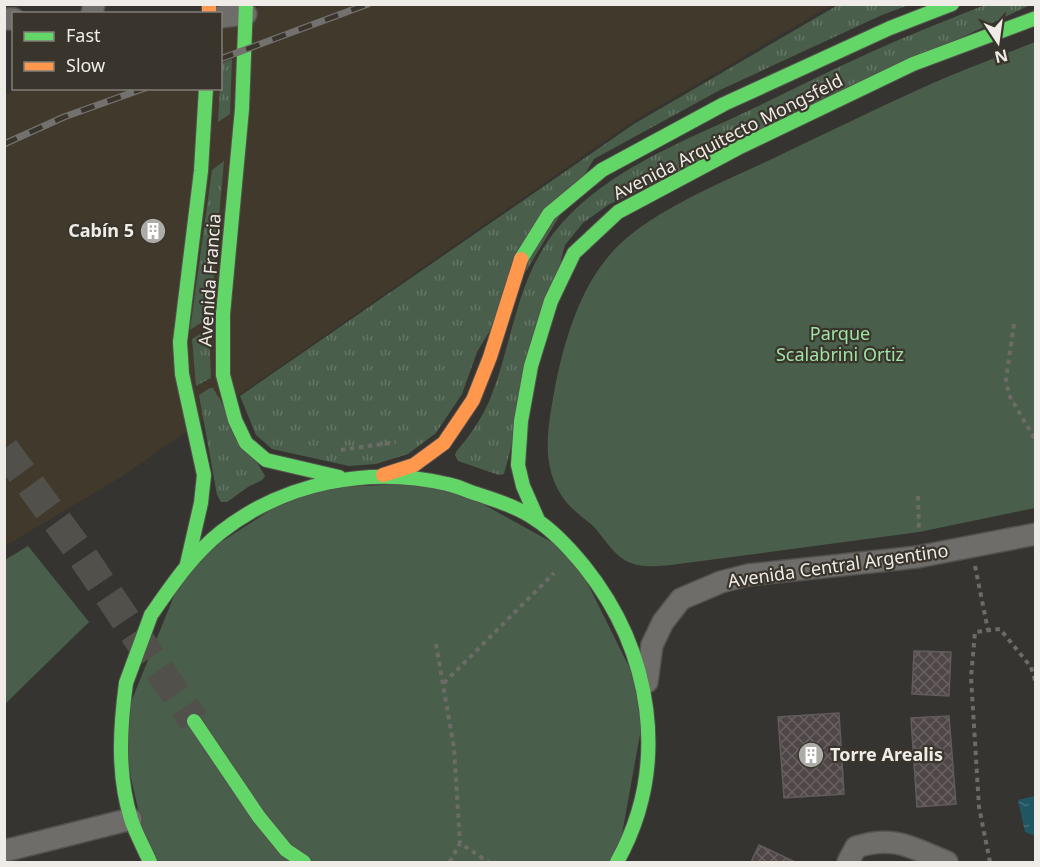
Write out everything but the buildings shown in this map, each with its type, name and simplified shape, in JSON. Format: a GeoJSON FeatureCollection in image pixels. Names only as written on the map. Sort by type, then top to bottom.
{"type":"FeatureCollection","features":[{"type":"Feature","properties":{"kind":"main road","name":"Avenida Arquitecto Mongsfeld"},"geometry":{"type":"LineString","coordinates":[[380,476],[414,465],[444,443],[473,400],[490,357],[518,264],[549,214],[602,170],[724,104],[890,28],[952,4]]}},
{"type":"Feature","properties":{"kind":"main road","name":"Avenida Francia"},"geometry":{"type":"LineString","coordinates":[[246,9],[241,129],[223,314],[223,375],[235,420],[246,444],[266,460],[348,478]]}},
{"type":"Feature","properties":{"kind":"main road","name":"Avenida Arquitecto Mongsfeld"},"geometry":{"type":"LineString","coordinates":[[538,520],[523,486],[519,465],[520,421],[531,366],[550,301],[574,253],[618,212],[738,148],[913,64],[1035,18]]}},
{"type":"Feature","properties":{"kind":"main road","name":"Avenida Francia"},"geometry":{"type":"LineString","coordinates":[[187,564],[201,503],[204,475],[182,374],[180,342],[201,171],[206,90]]}},
{"type":"Feature","properties":{"kind":"main road"},"geometry":{"type":"LineString","coordinates":[[150,862],[131,819],[121,774],[120,729],[126,683],[151,615],[187,564],[221,532],[260,507],[303,489],[348,478],[380,476],[443,482],[503,504],[538,520],[573,554],[611,602],[635,653],[646,701],[648,768],[635,827],[617,862]]}},
{"type":"Feature","properties":{"kind":"main road"},"geometry":{"type":"LineString","coordinates":[[194,721],[259,817],[286,850],[304,862]]}},
{"type":"Feature","properties":{"kind":"street"},"geometry":{"type":"LineString","coordinates":[[222,16],[246,9]]}},
{"type":"Feature","properties":{"kind":"street","name":"Avenida Central Argentino"},"geometry":{"type":"LineString","coordinates":[[646,701],[648,664],[652,645],[663,622],[681,599],[734,578],[916,557],[1035,534]]}},
{"type":"Feature","properties":{"kind":"street"},"geometry":{"type":"LineString","coordinates":[[4,851],[131,819]]}},
{"type":"Feature","properties":{"kind":"street"},"geometry":{"type":"LineString","coordinates":[[848,862],[856,847],[874,841],[897,841],[948,862]]}},
{"type":"Feature","properties":{"kind":"path"},"geometry":{"type":"LineString","coordinates":[[1014,324],[1006,379],[1007,388],[1035,441]]}},
{"type":"Feature","properties":{"kind":"path"},"geometry":{"type":"LineString","coordinates":[[340,451],[406,439]]}},
{"type":"Feature","properties":{"kind":"path"},"geometry":{"type":"LineString","coordinates":[[918,496],[919,532]]}},
{"type":"Feature","properties":{"kind":"path"},"geometry":{"type":"LineString","coordinates":[[971,547],[988,630]]}},
{"type":"Feature","properties":{"kind":"path"},"geometry":{"type":"LineString","coordinates":[[444,683],[554,573]]}},
{"type":"Feature","properties":{"kind":"path"},"geometry":{"type":"LineString","coordinates":[[990,862],[979,807],[971,677],[975,632],[1000,629],[1031,667],[1035,684]]}},
{"type":"Feature","properties":{"kind":"path"},"geometry":{"type":"LineString","coordinates":[[436,644],[454,748],[460,843],[450,862]]}},
{"type":"Feature","properties":{"kind":"path"},"geometry":{"type":"LineString","coordinates":[[460,843],[488,862]]}},
{"type":"Feature","properties":{"kind":"shaded area"},"geometry":{"type":"Polygon","coordinates":[[[266,5],[831,5],[632,122],[121,477],[5,546],[4,95],[18,90],[222,90],[222,22],[266,5]]]}},
{"type":"Feature","properties":{"kind":"green space"},"geometry":{"type":"Polygon","coordinates":[[[838,5],[909,5],[882,15],[720,90],[594,159],[477,352],[462,394],[436,433],[408,454],[376,464],[349,466],[272,449],[256,435],[240,396],[634,124],[838,5]]]}},
{"type":"Feature","properties":{"kind":"green space"},"geometry":{"type":"Polygon","coordinates":[[[985,5],[1030,5],[608,205],[583,223],[565,245],[504,474],[499,475],[458,461],[456,452],[477,424],[492,394],[521,298],[536,261],[565,220],[588,198],[639,163],[667,149],[871,52],[985,5]]]}},
{"type":"Feature","properties":{"kind":"green space","name":"Parque Scalabrini Ortiz"},"geometry":{"type":"Polygon","coordinates":[[[1035,42],[1035,508],[919,532],[671,565],[640,566],[619,556],[592,525],[563,498],[554,480],[548,454],[550,414],[570,329],[585,292],[607,258],[635,231],[691,197],[922,88],[1035,42]]]}},
{"type":"Feature","properties":{"kind":"green space"},"geometry":{"type":"Polygon","coordinates":[[[232,59],[230,114],[218,122],[220,90],[222,90],[222,63],[232,59]]]}},
{"type":"Feature","properties":{"kind":"green space"},"geometry":{"type":"Polygon","coordinates":[[[224,161],[210,317],[190,330],[212,170],[224,161]]]}},
{"type":"Feature","properties":{"kind":"green space"},"geometry":{"type":"Polygon","coordinates":[[[209,329],[211,378],[196,386],[192,339],[209,329]]]}},
{"type":"Feature","properties":{"kind":"green space"},"geometry":{"type":"Polygon","coordinates":[[[213,388],[265,476],[227,502],[221,502],[217,495],[199,395],[213,388]]]}},
{"type":"Feature","properties":{"kind":"green space"},"geometry":{"type":"Polygon","coordinates":[[[443,482],[573,554],[646,701],[617,862],[150,862],[120,729],[187,564],[303,489],[443,482]]]}},
{"type":"Feature","properties":{"kind":"green space"},"geometry":{"type":"Polygon","coordinates":[[[28,546],[89,622],[5,704],[5,560],[28,546]]]}},
{"type":"Feature","properties":{"kind":"water"},"geometry":{"type":"Polygon","coordinates":[[[1036,796],[1035,836],[1025,832],[1018,800],[1036,796]]]}},
{"type":"Feature","properties":{"kind":"tunnel"},"geometry":{"type":"LineString","coordinates":[[4,449],[77,548],[194,721]]}},
{"type":"Feature","properties":{"kind":"railway"},"geometry":{"type":"LineString","coordinates":[[222,58],[368,4]]}},
{"type":"Feature","properties":{"kind":"railway"},"geometry":{"type":"LineString","coordinates":[[4,144],[64,117],[139,90]]}},
{"type":"Feature","properties":{"kind":"traffic: fast"},"geometry":{"type":"LineString","coordinates":[[246,4],[242,109],[223,314],[223,375],[235,420],[246,443],[266,460],[339,477]]}},
{"type":"Feature","properties":{"kind":"traffic: fast"},"geometry":{"type":"LineString","coordinates":[[521,259],[549,214],[602,170],[724,104],[890,28],[952,4]]}},
{"type":"Feature","properties":{"kind":"traffic: fast"},"geometry":{"type":"LineString","coordinates":[[538,520],[523,486],[518,465],[521,421],[531,366],[551,301],[574,253],[618,212],[738,148],[913,64],[1036,18]]}},
{"type":"Feature","properties":{"kind":"traffic: fast"},"geometry":{"type":"LineString","coordinates":[[187,564],[201,503],[204,475],[182,374],[180,342],[201,171],[206,90]]}},
{"type":"Feature","properties":{"kind":"traffic: fast"},"geometry":{"type":"LineString","coordinates":[[151,615],[192,560],[221,532],[272,501],[300,490],[329,482],[358,478],[418,479],[455,486],[522,511],[555,535],[584,566],[607,599],[625,634],[639,671],[646,709],[648,748],[644,787],[634,825],[617,862]]}},
{"type":"Feature","properties":{"kind":"traffic: fast"},"geometry":{"type":"LineString","coordinates":[[126,683],[151,615]]}},
{"type":"Feature","properties":{"kind":"traffic: fast"},"geometry":{"type":"LineString","coordinates":[[126,683],[121,734],[123,785],[131,819],[150,862]]}},
{"type":"Feature","properties":{"kind":"traffic: fast"},"geometry":{"type":"LineString","coordinates":[[194,721],[259,817],[286,850],[304,862]]}},
{"type":"Feature","properties":{"kind":"traffic: slow"},"geometry":{"type":"LineString","coordinates":[[209,4],[209,12]]}},
{"type":"Feature","properties":{"kind":"traffic: slow"},"geometry":{"type":"LineString","coordinates":[[383,475],[414,465],[444,443],[473,400],[490,357],[521,259]]}},
{"type":"Feature","properties":{"kind":"place","name":"Cabín 5"},"geometry":{"type":"Point","coordinates":[153,231]}},
{"type":"Feature","properties":{"kind":"place","name":"Torre Arealis"},"geometry":{"type":"Point","coordinates":[811,755]}}]}
